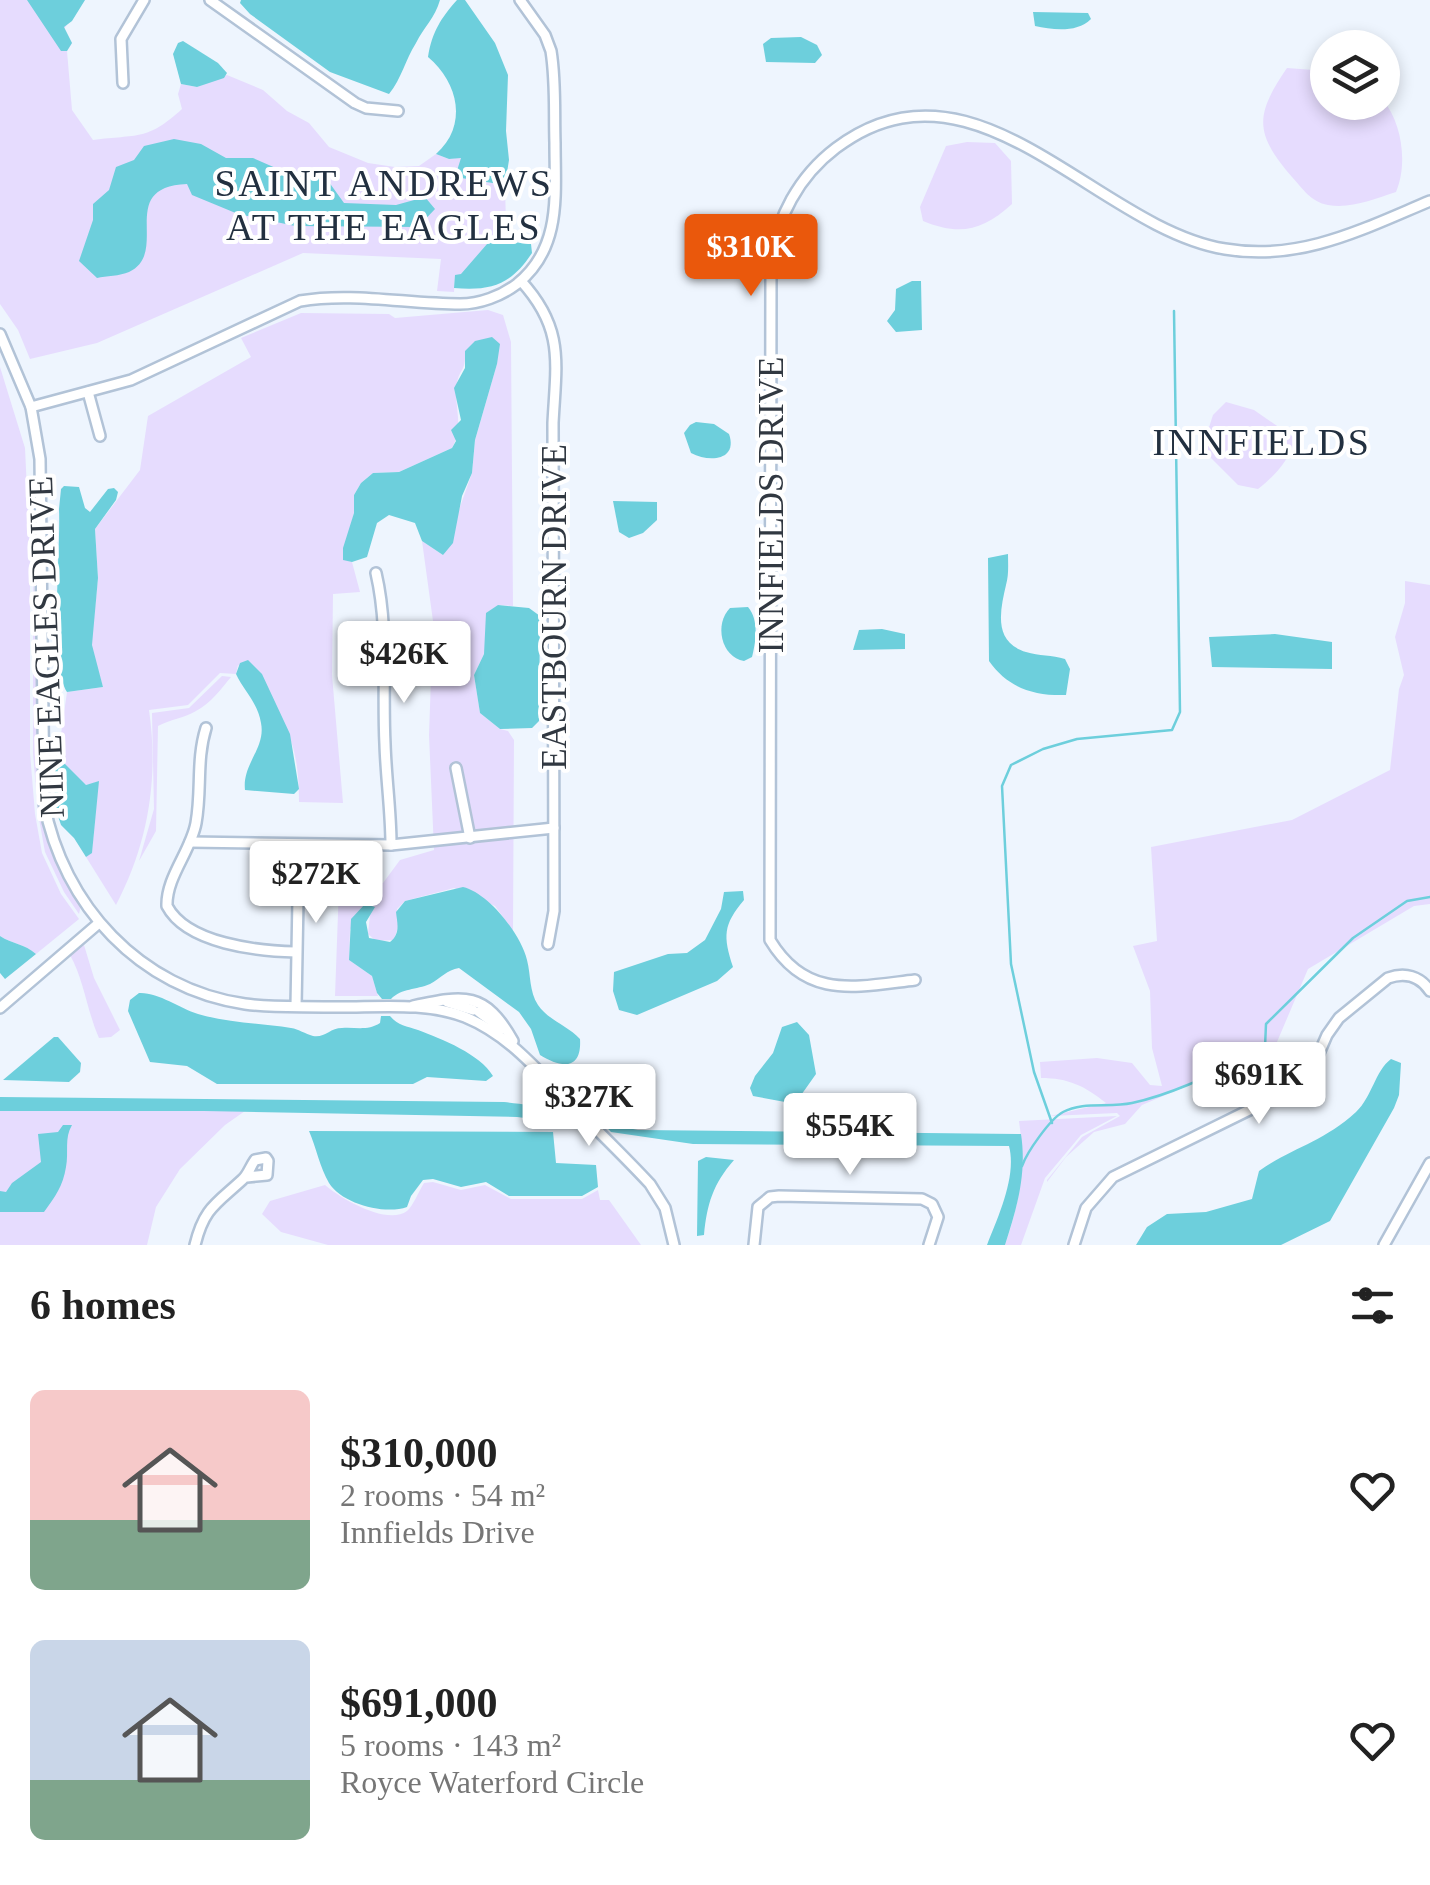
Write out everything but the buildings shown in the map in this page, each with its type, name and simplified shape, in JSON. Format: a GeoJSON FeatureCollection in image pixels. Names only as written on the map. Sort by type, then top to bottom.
{"type":"FeatureCollection","features":[{"type":"Feature","properties":{"kind":"street"},"geometry":{"type":"LineString","coordinates":[[123,84],[121,39],[144,0]]}},
{"type":"Feature","properties":{"kind":"street"},"geometry":{"type":"LineString","coordinates":[[210,0],[354,103],[398,111]]}},
{"type":"Feature","properties":{"kind":"street"},"geometry":{"type":"LineString","coordinates":[[31,407],[130,380],[300,300],[463,304],[494,297],[521,281],[534,268],[550,238],[556,202],[552,51],[520,0]]}},
{"type":"Feature","properties":{"kind":"street","name":"INNFIELDS DRIVE"},"geometry":{"type":"LineString","coordinates":[[915,980],[842,987],[815,983],[794,970],[770,940],[771,264],[779,226],[801,183],[836,148],[865,130],[929,116],[970,122],[1006,135],[1153,222],[1220,249],[1265,253],[1310,248],[1430,202]]}},
{"type":"Feature","properties":{"kind":"street","name":"EASTBOURN DRIVE"},"geometry":{"type":"LineString","coordinates":[[521,281],[550,322],[556,368],[554,910],[548,944]]}},
{"type":"Feature","properties":{"kind":"street","name":"NINE EAGLES DRIVE"},"geometry":{"type":"LineString","coordinates":[[0,334],[31,407],[41,483],[44,803],[64,867],[99,923],[142,963],[190,989],[243,1004],[406,1007],[460,1015],[497,1031],[650,1184],[666,1208],[674,1245]]}},
{"type":"Feature","properties":{"kind":"street"},"geometry":{"type":"LineString","coordinates":[[88,392],[100,436]]}},
{"type":"Feature","properties":{"kind":"street"},"geometry":{"type":"LineString","coordinates":[[376,572],[384,604],[385,744],[391,792],[391,845]]}},
{"type":"Feature","properties":{"kind":"street"},"geometry":{"type":"LineString","coordinates":[[206,728],[199,751],[196,824],[169,888],[167,906],[172,915],[220,941],[296,952]]}},
{"type":"Feature","properties":{"kind":"street"},"geometry":{"type":"LineString","coordinates":[[456,768],[470,838]]}},
{"type":"Feature","properties":{"kind":"street"},"geometry":{"type":"LineString","coordinates":[[190,842],[391,845],[554,828]]}},
{"type":"Feature","properties":{"kind":"street"},"geometry":{"type":"LineString","coordinates":[[296,1006],[299,844]]}},
{"type":"Feature","properties":{"kind":"street"},"geometry":{"type":"LineString","coordinates":[[0,1008],[99,923]]}},
{"type":"Feature","properties":{"kind":"street"},"geometry":{"type":"LineString","coordinates":[[1074,1245],[1086,1208],[1114,1177],[1292,1090],[1310,1074],[1327,1034],[1340,1018],[1388,978],[1414,977],[1430,991]]}},
{"type":"Feature","properties":{"kind":"street","name":"NINE EAGLES DRIVE"},"geometry":{"type":"LineString","coordinates":[[406,1007],[460,998],[491,1009],[519,1050]]}},
{"type":"Feature","properties":{"kind":"street","name":"NINE EAGLES DRIVE"},"geometry":{"type":"LineString","coordinates":[[440,1001],[476,1011],[501,1028],[519,1050]]}},
{"type":"Feature","properties":{"kind":"street"},"geometry":{"type":"LineString","coordinates":[[1384,1245],[1430,1162]]}},
{"type":"Feature","properties":{"kind":"street"},"geometry":{"type":"LineString","coordinates":[[194,1245],[202,1217],[226,1191],[247,1177]]}},
{"type":"Feature","properties":{"kind":"street"},"geometry":{"type":"LineString","coordinates":[[754,1245],[756,1212],[762,1202],[797,1196],[922,1198],[932,1204],[938,1217],[930,1245]]}},
{"type":"Feature","properties":{"kind":"shaded area"},"geometry":{"type":"Polygon","coordinates":[[[0,0],[85,0],[64,29],[72,43],[67,51],[72,110],[93,140],[150,131],[182,109],[178,94],[181,84],[197,87],[227,75],[263,90],[287,111],[309,123],[329,147],[368,163],[419,166],[436,154],[449,159],[462,157],[456,177],[505,185],[506,225],[502,240],[487,244],[461,275],[455,276],[454,292],[437,291],[441,259],[303,253],[97,343],[30,359],[18,330],[0,304],[0,0]]]}},
{"type":"Feature","properties":{"kind":"shaded area"},"geometry":{"type":"Polygon","coordinates":[[[1287,68],[1310,70],[1310,120],[1395,120],[1402,157],[1396,192],[1345,206],[1328,205],[1308,194],[1280,162],[1265,136],[1264,112],[1287,68]]]}},
{"type":"Feature","properties":{"kind":"shaded area"},"geometry":{"type":"Polygon","coordinates":[[[995,143],[1011,161],[1012,204],[991,220],[970,228],[948,228],[923,221],[920,207],[946,146],[995,143]]]}},
{"type":"Feature","properties":{"kind":"shaded area"},"geometry":{"type":"Polygon","coordinates":[[[488,310],[503,315],[511,342],[513,606],[498,605],[474,675],[480,713],[508,731],[514,740],[513,931],[495,906],[454,888],[405,901],[397,909],[399,924],[394,940],[376,941],[368,934],[368,903],[350,930],[349,960],[372,976],[378,996],[335,996],[339,886],[383,883],[400,860],[434,850],[429,735],[433,621],[422,541],[443,555],[472,473],[475,440],[497,364],[465,351],[456,392],[458,431],[452,448],[399,472],[373,473],[354,495],[354,513],[343,559],[352,562],[360,592],[333,594],[332,675],[343,803],[299,802],[296,759],[277,712],[238,665],[236,674],[220,673],[188,705],[149,710],[153,761],[148,811],[136,858],[116,905],[86,857],[92,852],[98,782],[86,785],[69,772],[58,755],[67,692],[103,687],[91,646],[98,578],[95,529],[140,470],[148,416],[251,357],[241,338],[301,313],[389,314],[395,318],[488,310]]]}},
{"type":"Feature","properties":{"kind":"shaded area"},"geometry":{"type":"Polygon","coordinates":[[[0,367],[25,448],[30,554],[30,753],[35,814],[42,853],[61,894],[79,919],[36,954],[0,936],[0,367]]]}},
{"type":"Feature","properties":{"kind":"shaded area"},"geometry":{"type":"Polygon","coordinates":[[[1226,402],[1254,410],[1296,439],[1281,467],[1258,489],[1238,485],[1202,449],[1213,415],[1226,402]]]}},
{"type":"Feature","properties":{"kind":"shaded area"},"geometry":{"type":"Polygon","coordinates":[[[33,565],[41,804],[54,854],[81,905],[79,914],[45,852],[38,813],[33,753],[33,565]]]}},
{"type":"Feature","properties":{"kind":"shaded area"},"geometry":{"type":"Polygon","coordinates":[[[1405,581],[1430,585],[1430,904],[1414,906],[1308,969],[1274,1049],[1142,1105],[1125,1124],[1094,1132],[1066,1157],[1047,1182],[1047,1180],[1082,1137],[1120,1116],[1050,1116],[1106,1103],[1076,1084],[1041,1078],[1040,1062],[1097,1058],[1132,1063],[1150,1085],[1162,1086],[1152,1048],[1150,991],[1133,946],[1157,941],[1151,847],[1292,820],[1390,770],[1404,675],[1395,637],[1405,603],[1405,581]]]}},
{"type":"Feature","properties":{"kind":"shaded area"},"geometry":{"type":"Polygon","coordinates":[[[222,676],[231,677],[206,704],[158,726],[156,831],[139,861],[154,809],[152,713],[189,708],[222,676]]]}},
{"type":"Feature","properties":{"kind":"shaded area"},"geometry":{"type":"Polygon","coordinates":[[[84,945],[94,978],[120,1030],[111,1037],[99,1038],[70,955],[84,945]]]}},
{"type":"Feature","properties":{"kind":"shaded area"},"geometry":{"type":"Polygon","coordinates":[[[0,1111],[245,1111],[180,1169],[156,1207],[147,1245],[0,1245],[0,1111]]]}},
{"type":"Feature","properties":{"kind":"shaded area"},"geometry":{"type":"Polygon","coordinates":[[[1117,1116],[1081,1135],[1045,1178],[1021,1245],[1005,1245],[1020,1184],[1019,1121],[1117,1116]]]}},
{"type":"Feature","properties":{"kind":"shaded area"},"geometry":{"type":"Polygon","coordinates":[[[424,1183],[461,1190],[485,1185],[511,1199],[582,1199],[598,1190],[600,1200],[609,1200],[641,1245],[328,1245],[281,1232],[262,1214],[270,1201],[325,1185],[376,1213],[398,1215],[409,1209],[424,1183]]]}},
{"type":"Feature","properties":{"kind":"water"},"geometry":{"type":"Polygon","coordinates":[[[27,0],[85,0],[64,27],[72,43],[67,51],[61,51],[27,0]]]}},
{"type":"Feature","properties":{"kind":"water"},"geometry":{"type":"Polygon","coordinates":[[[241,0],[440,0],[389,94],[330,72],[250,14],[241,0]]]}},
{"type":"Feature","properties":{"kind":"water"},"geometry":{"type":"Polygon","coordinates":[[[457,0],[465,0],[495,43],[508,75],[509,160],[505,185],[455,177],[461,158],[436,154],[453,131],[456,105],[447,79],[428,57],[438,26],[457,0]]]}},
{"type":"Feature","properties":{"kind":"water"},"geometry":{"type":"Polygon","coordinates":[[[1033,12],[1088,13],[1091,19],[1072,28],[1049,29],[1035,26],[1033,12]]]}},
{"type":"Feature","properties":{"kind":"water"},"geometry":{"type":"Polygon","coordinates":[[[801,37],[817,45],[822,55],[815,63],[766,62],[763,44],[771,38],[801,37]]]}},
{"type":"Feature","properties":{"kind":"water"},"geometry":{"type":"Polygon","coordinates":[[[183,41],[218,63],[227,73],[224,78],[197,87],[181,84],[173,54],[183,41]]]}},
{"type":"Feature","properties":{"kind":"water"},"geometry":{"type":"Polygon","coordinates":[[[174,139],[201,144],[226,158],[253,158],[278,169],[316,174],[326,178],[344,203],[396,205],[425,197],[435,209],[418,227],[295,226],[238,214],[192,195],[187,184],[166,188],[153,196],[148,208],[146,250],[141,263],[129,272],[97,278],[79,261],[93,220],[93,204],[109,190],[116,167],[134,160],[144,146],[174,139]]]}},
{"type":"Feature","properties":{"kind":"water"},"geometry":{"type":"Polygon","coordinates":[[[495,240],[531,244],[532,253],[499,284],[454,288],[455,275],[461,274],[495,240]]]}},
{"type":"Feature","properties":{"kind":"water"},"geometry":{"type":"Polygon","coordinates":[[[921,281],[922,330],[896,332],[887,321],[895,310],[896,289],[921,281]]]}},
{"type":"Feature","properties":{"kind":"water"},"geometry":{"type":"Polygon","coordinates":[[[492,337],[500,344],[497,364],[475,440],[472,473],[462,496],[453,543],[443,555],[422,541],[415,523],[389,515],[377,523],[367,557],[352,562],[343,560],[354,513],[354,495],[361,483],[373,473],[399,472],[452,448],[456,441],[451,430],[461,420],[454,388],[465,368],[465,351],[475,341],[492,337]]]}},
{"type":"Feature","properties":{"kind":"water"},"geometry":{"type":"Polygon","coordinates":[[[696,422],[714,424],[729,434],[731,443],[726,454],[714,458],[691,453],[684,433],[696,422]]]}},
{"type":"Feature","properties":{"kind":"water"},"geometry":{"type":"Polygon","coordinates":[[[64,486],[79,487],[90,512],[108,489],[118,492],[95,529],[98,578],[92,645],[103,687],[67,692],[58,657],[57,632],[59,509],[64,486]]]}},
{"type":"Feature","properties":{"kind":"water"},"geometry":{"type":"Polygon","coordinates":[[[613,501],[657,502],[657,520],[643,533],[629,538],[619,532],[613,501]]]}},
{"type":"Feature","properties":{"kind":"water"},"geometry":{"type":"Polygon","coordinates":[[[1008,554],[1001,615],[1004,633],[1008,641],[1026,652],[1065,659],[1070,669],[1066,695],[1043,694],[1013,684],[989,661],[988,558],[1008,554]]]}},
{"type":"Feature","properties":{"kind":"water"},"geometry":{"type":"Polygon","coordinates":[[[498,605],[529,608],[540,616],[539,721],[532,728],[500,729],[480,713],[474,675],[484,654],[486,613],[498,605]]]}},
{"type":"Feature","properties":{"kind":"water"},"geometry":{"type":"Polygon","coordinates":[[[748,607],[754,618],[755,638],[752,657],[744,661],[725,647],[721,631],[730,608],[748,607]]]}},
{"type":"Feature","properties":{"kind":"water"},"geometry":{"type":"Polygon","coordinates":[[[859,630],[905,634],[905,649],[853,650],[859,630]]]}},
{"type":"Feature","properties":{"kind":"water"},"geometry":{"type":"Polygon","coordinates":[[[1275,634],[1332,642],[1332,669],[1212,667],[1209,637],[1275,634]]]}},
{"type":"Feature","properties":{"kind":"water"},"geometry":{"type":"Polygon","coordinates":[[[248,660],[262,674],[290,734],[299,789],[294,794],[245,790],[247,772],[262,732],[257,709],[236,674],[240,663],[248,660]]]}},
{"type":"Feature","properties":{"kind":"water"},"geometry":{"type":"Polygon","coordinates":[[[56,755],[86,785],[99,781],[92,853],[86,857],[61,825],[56,810],[56,755]]]}},
{"type":"Feature","properties":{"kind":"water"},"geometry":{"type":"Polygon","coordinates":[[[463,887],[483,897],[511,927],[524,950],[538,1005],[580,1039],[574,1062],[562,1064],[540,1055],[531,1029],[519,1012],[459,968],[430,984],[382,999],[372,976],[349,960],[351,919],[365,904],[375,907],[366,922],[369,938],[390,942],[397,932],[396,912],[405,901],[463,887]]]}},
{"type":"Feature","properties":{"kind":"water"},"geometry":{"type":"Polygon","coordinates":[[[743,891],[744,900],[727,931],[733,967],[717,981],[637,1015],[619,1010],[613,991],[614,972],[668,954],[687,953],[705,940],[721,909],[724,892],[743,891]]]}},
{"type":"Feature","properties":{"kind":"water"},"geometry":{"type":"Polygon","coordinates":[[[0,936],[36,954],[5,979],[0,973],[0,936]]]}},
{"type":"Feature","properties":{"kind":"water"},"geometry":{"type":"Polygon","coordinates":[[[139,993],[210,1017],[291,1028],[313,1036],[338,1028],[371,1027],[380,1023],[381,1016],[390,1016],[399,1024],[460,1048],[493,1076],[486,1081],[427,1077],[413,1084],[217,1084],[187,1066],[150,1062],[128,1011],[130,1000],[139,993]]]}},
{"type":"Feature","properties":{"kind":"water"},"geometry":{"type":"Polygon","coordinates":[[[797,1022],[809,1035],[816,1074],[799,1098],[785,1102],[753,1096],[750,1088],[755,1076],[773,1053],[782,1027],[797,1022]]]}},
{"type":"Feature","properties":{"kind":"water"},"geometry":{"type":"Polygon","coordinates":[[[54,1037],[81,1063],[80,1072],[69,1082],[3,1080],[54,1037]]]}},
{"type":"Feature","properties":{"kind":"water"},"geometry":{"type":"Polygon","coordinates":[[[1391,1059],[1401,1063],[1399,1095],[1330,1221],[1281,1245],[1136,1245],[1147,1227],[1167,1214],[1206,1212],[1252,1199],[1259,1171],[1331,1131],[1356,1112],[1391,1059]]]}},
{"type":"Feature","properties":{"kind":"water"},"geometry":{"type":"Polygon","coordinates":[[[0,1097],[504,1102],[558,1113],[585,1132],[558,1122],[517,1117],[0,1111],[0,1097]]]}},
{"type":"Feature","properties":{"kind":"water"},"geometry":{"type":"Polygon","coordinates":[[[603,1123],[638,1130],[1021,1134],[1022,1177],[1005,1245],[987,1245],[1008,1183],[1009,1146],[693,1144],[611,1132],[603,1123]]]}},
{"type":"Feature","properties":{"kind":"water"},"geometry":{"type":"Polygon","coordinates":[[[63,1125],[72,1125],[66,1167],[61,1186],[48,1207],[44,1212],[0,1212],[0,1191],[6,1192],[41,1162],[38,1134],[58,1132],[63,1125]]]}},
{"type":"Feature","properties":{"kind":"water"},"geometry":{"type":"Polygon","coordinates":[[[309,1131],[553,1132],[556,1163],[596,1165],[598,1187],[582,1196],[509,1196],[486,1182],[461,1187],[433,1179],[423,1180],[407,1207],[376,1208],[354,1202],[335,1190],[309,1131]]]}},
{"type":"Feature","properties":{"kind":"water"},"geometry":{"type":"Polygon","coordinates":[[[706,1157],[734,1160],[712,1195],[704,1235],[697,1236],[698,1161],[706,1157]]]}},
{"type":"Feature","properties":{"kind":"waterway"},"geometry":{"type":"LineString","coordinates":[[1052,1123],[1034,1072],[1011,964],[1002,786],[1011,765],[1043,749],[1077,739],[1172,730],[1180,712],[1174,311]]}},
{"type":"Feature","properties":{"kind":"waterway"},"geometry":{"type":"LineString","coordinates":[[1022,1166],[1040,1136],[1063,1112],[1165,1094],[1261,1051],[1265,1047],[1266,1024],[1353,938],[1407,901],[1430,897]]}},
{"type":"Feature","properties":{"kind":"district","name":"SAINT ANDREWS AT THE EAGLES"},"geometry":{"type":"Point","coordinates":[384,205]}},
{"type":"Feature","properties":{"kind":"district","name":"INNFIELDS"},"geometry":{"type":"Point","coordinates":[1262,442]}}]}
